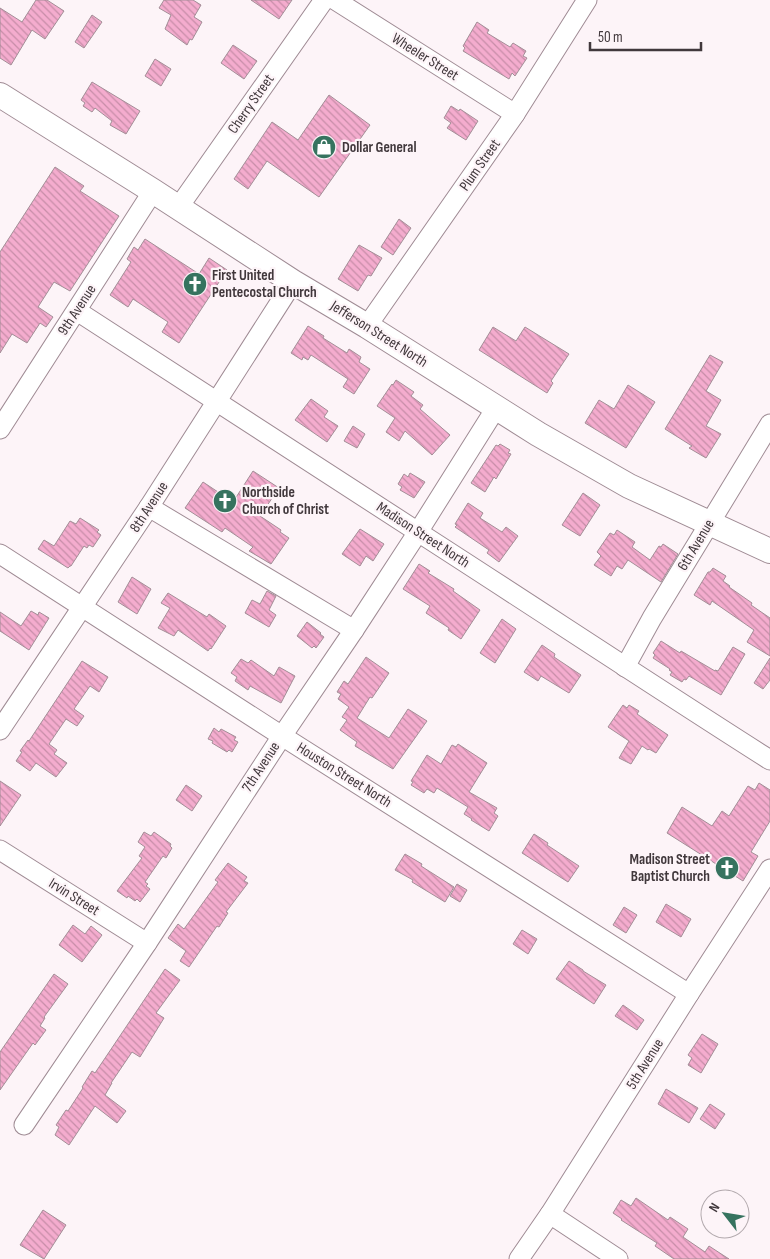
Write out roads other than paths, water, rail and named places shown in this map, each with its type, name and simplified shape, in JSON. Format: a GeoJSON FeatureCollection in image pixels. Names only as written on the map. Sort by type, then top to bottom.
{"type":"FeatureCollection","features":[{"type":"Feature","properties":{"kind":"main road","name":"Jefferson Street North"},"geometry":{"type":"LineString","coordinates":[[0,95],[293,282],[367,326],[496,408],[628,486],[770,551]]}},
{"type":"Feature","properties":{"kind":"street","name":"Cherry Street"},"geometry":{"type":"LineString","coordinates":[[178,208],[324,0]]}},
{"type":"Feature","properties":{"kind":"street","name":"Wheeler Street"},"geometry":{"type":"LineString","coordinates":[[335,0],[515,114]]}},
{"type":"Feature","properties":{"kind":"street","name":"Plum Street"},"geometry":{"type":"LineString","coordinates":[[367,326],[515,114],[588,0]]}},
{"type":"Feature","properties":{"kind":"street","name":"9th Avenue"},"geometry":{"type":"LineString","coordinates":[[3,417],[77,311],[152,191]]}},
{"type":"Feature","properties":{"kind":"street","name":"8th Avenue"},"geometry":{"type":"LineString","coordinates":[[0,730],[150,507],[293,282]]}},
{"type":"Feature","properties":{"kind":"street","name":"Madison Street North"},"geometry":{"type":"LineString","coordinates":[[77,311],[216,403],[770,760]]}},
{"type":"Feature","properties":{"kind":"street","name":"7th Avenue"},"geometry":{"type":"LineString","coordinates":[[24,1125],[147,944],[282,736],[354,630],[496,408]]}},
{"type":"Feature","properties":{"kind":"street","name":"6th Avenue"},"geometry":{"type":"LineString","coordinates":[[625,667],[652,618],[770,424]]}},
{"type":"Feature","properties":{"kind":"street"},"geometry":{"type":"LineString","coordinates":[[150,507],[354,630]]}},
{"type":"Feature","properties":{"kind":"street","name":"Houston Street North"},"geometry":{"type":"LineString","coordinates":[[0,554],[282,736],[689,994]]}},
{"type":"Feature","properties":{"kind":"street","name":"Irvin Street"},"geometry":{"type":"LineString","coordinates":[[0,850],[147,944]]}},
{"type":"Feature","properties":{"kind":"street","name":"5th Avenue"},"geometry":{"type":"LineString","coordinates":[[519,1259],[550,1214],[770,869]]}},
{"type":"Feature","properties":{"kind":"street"},"geometry":{"type":"LineString","coordinates":[[550,1214],[618,1259]]}},
{"type":"Feature","properties":{"kind":"place","name":"Dollar General"},"geometry":{"type":"Point","coordinates":[324,147]}},
{"type":"Feature","properties":{"kind":"place","name":"First United Pentecostal Church"},"geometry":{"type":"Point","coordinates":[195,284]}},
{"type":"Feature","properties":{"kind":"place","name":"Northside Church of Christ"},"geometry":{"type":"Point","coordinates":[225,501]}},
{"type":"Feature","properties":{"kind":"place","name":"Madison Street Baptist Church"},"geometry":{"type":"Point","coordinates":[727,868]}}]}
